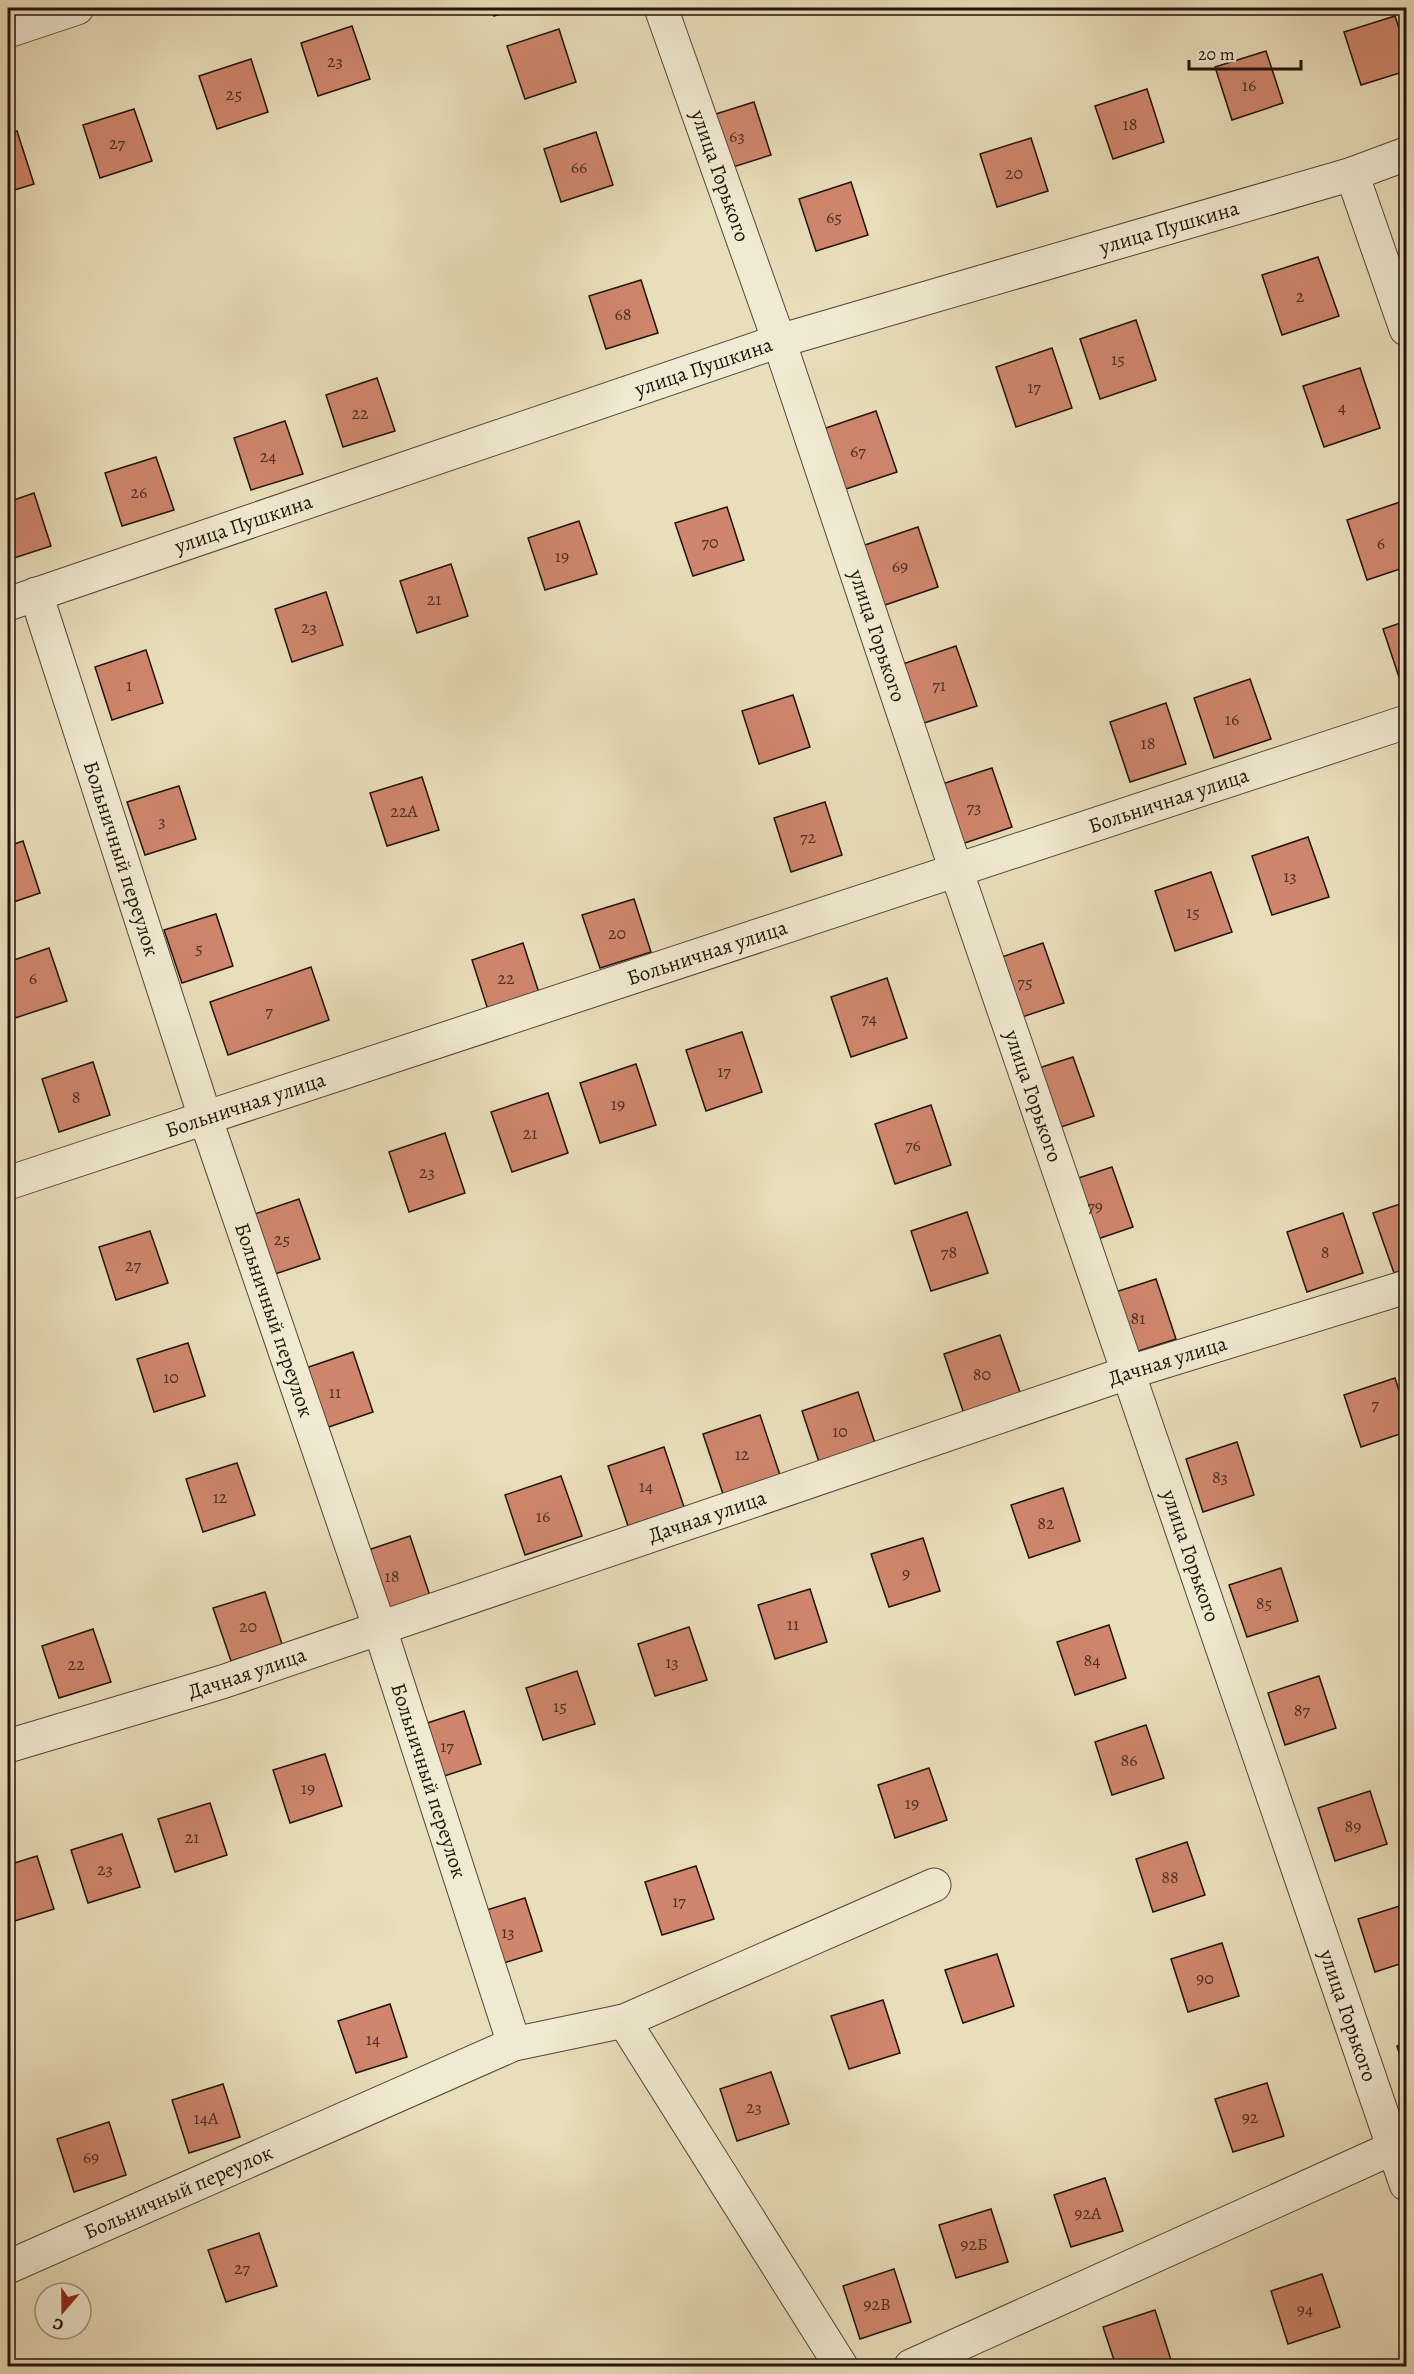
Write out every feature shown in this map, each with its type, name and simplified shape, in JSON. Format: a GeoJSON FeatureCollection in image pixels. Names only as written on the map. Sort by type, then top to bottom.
{"type":"FeatureCollection","features":[{"type":"Feature","properties":{"kind":"street"},"geometry":{"type":"LineString","coordinates":[[8,31],[77,8]]}},
{"type":"Feature","properties":{"kind":"street","name":"улица Горького"},"geometry":{"type":"LineString","coordinates":[[661,8],[779,340],[956,870],[1400,2144],[1407,2184]]}},
{"type":"Feature","properties":{"kind":"street","name":"улица Пушкина"},"geometry":{"type":"LineString","coordinates":[[22,599],[779,340],[1352,174],[1407,154]]}},
{"type":"Feature","properties":{"kind":"street"},"geometry":{"type":"LineString","coordinates":[[1352,174],[1407,329]]}},
{"type":"Feature","properties":{"kind":"street","name":"Больничный переулок"},"geometry":{"type":"LineString","coordinates":[[22,599],[205,1117],[379,1626],[514,2044]]}},
{"type":"Feature","properties":{"kind":"street","name":"Больничная улица"},"geometry":{"type":"LineString","coordinates":[[8,1183],[1407,722]]}},
{"type":"Feature","properties":{"kind":"street","name":"Дачная улица"},"geometry":{"type":"LineString","coordinates":[[8,1746],[222,1682],[379,1626],[1130,1372],[1407,1287]]}},
{"type":"Feature","properties":{"kind":"street","name":"Больничный переулок"},"geometry":{"type":"LineString","coordinates":[[8,2267],[514,2044],[624,2021],[934,1886]]}},
{"type":"Feature","properties":{"kind":"street"},"geometry":{"type":"LineString","coordinates":[[624,2021],[841,2367]]}},
{"type":"Feature","properties":{"kind":"street"},"geometry":{"type":"LineString","coordinates":[[911,2367],[1400,2144]]}},
{"type":"Feature","properties":{"kind":"building"},"geometry":{"type":"Polygon","coordinates":[[[491,8],[519,8],[494,16],[491,8]]]}},
{"type":"Feature","properties":{"kind":"building"},"geometry":{"type":"Polygon","coordinates":[[[1395,16],[1406,50],[1406,71],[1361,85],[1344,32],[1395,16]]]}},
{"type":"Feature","properties":{"kind":"building"},"geometry":{"type":"Polygon","coordinates":[[[352,26],[370,79],[318,96],[301,43],[352,26]]]}},
{"type":"Feature","properties":{"kind":"building"},"geometry":{"type":"Polygon","coordinates":[[[559,29],[576,82],[525,99],[507,46],[559,29]]]}},
{"type":"Feature","properties":{"kind":"building"},"geometry":{"type":"Polygon","coordinates":[[[1266,51],[1283,103],[1232,120],[1215,67],[1266,51]]]}},
{"type":"Feature","properties":{"kind":"building"},"geometry":{"type":"Polygon","coordinates":[[[251,59],[268,112],[217,129],[199,76],[251,59]]]}},
{"type":"Feature","properties":{"kind":"building"},"geometry":{"type":"Polygon","coordinates":[[[1147,89],[1164,142],[1113,159],[1095,106],[1147,89]]]}},
{"type":"Feature","properties":{"kind":"building"},"geometry":{"type":"Polygon","coordinates":[[[754,102],[771,155],[720,171],[703,118],[754,102]]]}},
{"type":"Feature","properties":{"kind":"building"},"geometry":{"type":"Polygon","coordinates":[[[134,109],[152,161],[100,178],[83,125],[134,109]]]}},
{"type":"Feature","properties":{"kind":"building"},"geometry":{"type":"Polygon","coordinates":[[[17,131],[34,184],[8,192],[8,134],[17,131]]]}},
{"type":"Feature","properties":{"kind":"building"},"geometry":{"type":"Polygon","coordinates":[[[596,132],[613,185],[561,202],[544,149],[596,132]]]}},
{"type":"Feature","properties":{"kind":"building"},"geometry":{"type":"Polygon","coordinates":[[[1031,138],[1048,191],[997,207],[980,154],[1031,138]]]}},
{"type":"Feature","properties":{"kind":"building"},"geometry":{"type":"Polygon","coordinates":[[[851,182],[868,235],[816,251],[799,199],[851,182]]]}},
{"type":"Feature","properties":{"kind":"building"},"geometry":{"type":"Polygon","coordinates":[[[1318,257],[1339,316],[1282,335],[1262,275],[1318,257]]]}},
{"type":"Feature","properties":{"kind":"building"},"geometry":{"type":"Polygon","coordinates":[[[641,280],[658,333],[606,349],[589,296],[641,280]]]}},
{"type":"Feature","properties":{"kind":"building"},"geometry":{"type":"Polygon","coordinates":[[[1136,320],[1156,380],[1100,399],[1080,339],[1136,320]]]}},
{"type":"Feature","properties":{"kind":"building"},"geometry":{"type":"Polygon","coordinates":[[[1052,348],[1072,408],[1016,427],[996,367],[1052,348]]]}},
{"type":"Feature","properties":{"kind":"building"},"geometry":{"type":"Polygon","coordinates":[[[1360,368],[1380,428],[1324,447],[1303,386],[1360,368]]]}},
{"type":"Feature","properties":{"kind":"building"},"geometry":{"type":"Polygon","coordinates":[[[377,378],[395,431],[343,447],[326,395],[377,378]]]}},
{"type":"Feature","properties":{"kind":"building"},"geometry":{"type":"Polygon","coordinates":[[[876,411],[897,472],[840,491],[820,430],[876,411]]]}},
{"type":"Feature","properties":{"kind":"building"},"geometry":{"type":"Polygon","coordinates":[[[285,421],[303,474],[251,490],[234,438],[285,421]]]}},
{"type":"Feature","properties":{"kind":"building"},"geometry":{"type":"Polygon","coordinates":[[[156,457],[174,510],[122,526],[105,473],[156,457]]]}},
{"type":"Feature","properties":{"kind":"building"},"geometry":{"type":"Polygon","coordinates":[[[34,493],[51,546],[8,560],[8,502],[34,493]]]}},
{"type":"Feature","properties":{"kind":"building"},"geometry":{"type":"Polygon","coordinates":[[[1403,501],[1406,511],[1406,567],[1367,580],[1347,520],[1403,501]]]}},
{"type":"Feature","properties":{"kind":"building"},"geometry":{"type":"Polygon","coordinates":[[[727,507],[744,560],[693,576],[675,523],[727,507]]]}},
{"type":"Feature","properties":{"kind":"building"},"geometry":{"type":"Polygon","coordinates":[[[579,521],[597,574],[545,590],[528,538],[579,521]]]}},
{"type":"Feature","properties":{"kind":"building"},"geometry":{"type":"Polygon","coordinates":[[[918,527],[938,587],[882,606],[862,546],[918,527]]]}},
{"type":"Feature","properties":{"kind":"building"},"geometry":{"type":"Polygon","coordinates":[[[451,564],[468,616],[417,633],[400,581],[451,564]]]}},
{"type":"Feature","properties":{"kind":"building"},"geometry":{"type":"Polygon","coordinates":[[[326,592],[343,645],[292,662],[275,609],[326,592]]]}},
{"type":"Feature","properties":{"kind":"building"},"geometry":{"type":"Polygon","coordinates":[[[1406,621],[1406,688],[1403,689],[1383,629],[1406,621]]]}},
{"type":"Feature","properties":{"kind":"building"},"geometry":{"type":"Polygon","coordinates":[[[956,646],[977,706],[921,724],[900,665],[956,646]]]}},
{"type":"Feature","properties":{"kind":"building"},"geometry":{"type":"Polygon","coordinates":[[[146,650],[163,703],[112,720],[95,667],[146,650]]]}},
{"type":"Feature","properties":{"kind":"building"},"geometry":{"type":"Polygon","coordinates":[[[1250,679],[1271,739],[1214,758],[1194,698],[1250,679]]]}},
{"type":"Feature","properties":{"kind":"building"},"geometry":{"type":"Polygon","coordinates":[[[793,695],[810,747],[759,764],[742,711],[793,695]]]}},
{"type":"Feature","properties":{"kind":"building"},"geometry":{"type":"Polygon","coordinates":[[[1166,703],[1186,764],[1130,782],[1110,722],[1166,703]]]}},
{"type":"Feature","properties":{"kind":"building"},"geometry":{"type":"Polygon","coordinates":[[[992,768],[1012,827],[956,846],[936,786],[992,768]]]}},
{"type":"Feature","properties":{"kind":"building"},"geometry":{"type":"Polygon","coordinates":[[[422,777],[439,830],[387,846],[370,793],[422,777]]]}},
{"type":"Feature","properties":{"kind":"building"},"geometry":{"type":"Polygon","coordinates":[[[179,786],[196,839],[145,855],[127,802],[179,786]]]}},
{"type":"Feature","properties":{"kind":"building"},"geometry":{"type":"Polygon","coordinates":[[[825,802],[842,855],[791,872],[774,818],[825,802]]]}},
{"type":"Feature","properties":{"kind":"building"},"geometry":{"type":"Polygon","coordinates":[[[1308,837],[1329,897],[1272,915],[1252,856],[1308,837]]]}},
{"type":"Feature","properties":{"kind":"building"},"geometry":{"type":"Polygon","coordinates":[[[23,841],[40,893],[8,904],[8,846],[23,841]]]}},
{"type":"Feature","properties":{"kind":"building"},"geometry":{"type":"Polygon","coordinates":[[[1211,872],[1232,932],[1175,951],[1155,891],[1211,872]]]}},
{"type":"Feature","properties":{"kind":"building"},"geometry":{"type":"Polygon","coordinates":[[[634,899],[651,952],[600,968],[582,915],[634,899]]]}},
{"type":"Feature","properties":{"kind":"building"},"geometry":{"type":"Polygon","coordinates":[[[216,914],[233,966],[182,983],[164,930],[216,914]]]}},
{"type":"Feature","properties":{"kind":"building"},"geometry":{"type":"Polygon","coordinates":[[[523,943],[540,996],[489,1013],[472,960],[523,943]]]}},
{"type":"Feature","properties":{"kind":"building"},"geometry":{"type":"Polygon","coordinates":[[[1043,943],[1064,1003],[1007,1022],[987,962],[1043,943]]]}},
{"type":"Feature","properties":{"kind":"building"},"geometry":{"type":"Polygon","coordinates":[[[49,948],[67,1001],[15,1018],[8,993],[8,962],[49,948]]]}},
{"type":"Feature","properties":{"kind":"building"},"geometry":{"type":"Polygon","coordinates":[[[311,967],[329,1020],[228,1055],[210,1002],[311,967]]]}},
{"type":"Feature","properties":{"kind":"building"},"geometry":{"type":"Polygon","coordinates":[[[887,978],[907,1038],[851,1057],[831,997],[887,978]]]}},
{"type":"Feature","properties":{"kind":"building"},"geometry":{"type":"Polygon","coordinates":[[[742,1032],[762,1092],[706,1111],[686,1050],[742,1032]]]}},
{"type":"Feature","properties":{"kind":"building"},"geometry":{"type":"Polygon","coordinates":[[[1073,1057],[1094,1116],[1037,1135],[1017,1075],[1073,1057]]]}},
{"type":"Feature","properties":{"kind":"building"},"geometry":{"type":"Polygon","coordinates":[[[93,1062],[110,1115],[59,1132],[42,1079],[93,1062]]]}},
{"type":"Feature","properties":{"kind":"building"},"geometry":{"type":"Polygon","coordinates":[[[636,1064],[656,1125],[600,1143],[580,1083],[636,1064]]]}},
{"type":"Feature","properties":{"kind":"building"},"geometry":{"type":"Polygon","coordinates":[[[548,1093],[568,1153],[512,1172],[491,1112],[548,1093]]]}},
{"type":"Feature","properties":{"kind":"building"},"geometry":{"type":"Polygon","coordinates":[[[931,1105],[951,1165],[895,1184],[875,1124],[931,1105]]]}},
{"type":"Feature","properties":{"kind":"building"},"geometry":{"type":"Polygon","coordinates":[[[445,1133],[465,1193],[409,1212],[389,1152],[445,1133]]]}},
{"type":"Feature","properties":{"kind":"building"},"geometry":{"type":"Polygon","coordinates":[[[1112,1167],[1133,1227],[1077,1246],[1057,1185],[1112,1167]]]}},
{"type":"Feature","properties":{"kind":"building"},"geometry":{"type":"Polygon","coordinates":[[[299,1199],[320,1259],[263,1278],[243,1218],[299,1199]]]}},
{"type":"Feature","properties":{"kind":"building"},"geometry":{"type":"Polygon","coordinates":[[[1406,1202],[1406,1269],[1394,1273],[1373,1213],[1406,1202]]]}},
{"type":"Feature","properties":{"kind":"building"},"geometry":{"type":"Polygon","coordinates":[[[967,1212],[988,1273],[931,1291],[911,1231],[967,1212]]]}},
{"type":"Feature","properties":{"kind":"building"},"geometry":{"type":"Polygon","coordinates":[[[1343,1213],[1363,1273],[1307,1292],[1287,1232],[1343,1213]]]}},
{"type":"Feature","properties":{"kind":"building"},"geometry":{"type":"Polygon","coordinates":[[[150,1231],[168,1283],[116,1300],[99,1247],[150,1231]]]}},
{"type":"Feature","properties":{"kind":"building"},"geometry":{"type":"Polygon","coordinates":[[[1156,1279],[1176,1339],[1120,1357],[1100,1297],[1156,1279]]]}},
{"type":"Feature","properties":{"kind":"building"},"geometry":{"type":"Polygon","coordinates":[[[1000,1335],[1021,1395],[964,1414],[944,1354],[1000,1335]]]}},
{"type":"Feature","properties":{"kind":"building"},"geometry":{"type":"Polygon","coordinates":[[[188,1343],[205,1396],[154,1412],[137,1359],[188,1343]]]}},
{"type":"Feature","properties":{"kind":"building"},"geometry":{"type":"Polygon","coordinates":[[[353,1352],[373,1412],[317,1431],[297,1371],[353,1352]]]}},
{"type":"Feature","properties":{"kind":"building"},"geometry":{"type":"Polygon","coordinates":[[[1395,1378],[1406,1413],[1406,1432],[1361,1447],[1344,1395],[1395,1378]]]}},
{"type":"Feature","properties":{"kind":"building"},"geometry":{"type":"Polygon","coordinates":[[[858,1392],[878,1452],[822,1471],[802,1411],[858,1392]]]}},
{"type":"Feature","properties":{"kind":"building"},"geometry":{"type":"Polygon","coordinates":[[[760,1415],[780,1475],[723,1494],[703,1434],[760,1415]]]}},
{"type":"Feature","properties":{"kind":"building"},"geometry":{"type":"Polygon","coordinates":[[[1237,1442],[1254,1495],[1203,1512],[1186,1459],[1237,1442]]]}},
{"type":"Feature","properties":{"kind":"building"},"geometry":{"type":"Polygon","coordinates":[[[664,1447],[684,1507],[628,1526],[608,1466],[664,1447]]]}},
{"type":"Feature","properties":{"kind":"building"},"geometry":{"type":"Polygon","coordinates":[[[237,1463],[255,1515],[203,1532],[186,1479],[237,1463]]]}},
{"type":"Feature","properties":{"kind":"building"},"geometry":{"type":"Polygon","coordinates":[[[561,1476],[582,1536],[525,1555],[505,1495],[561,1476]]]}},
{"type":"Feature","properties":{"kind":"building"},"geometry":{"type":"Polygon","coordinates":[[[1063,1488],[1080,1541],[1029,1558],[1011,1505],[1063,1488]]]}},
{"type":"Feature","properties":{"kind":"building"},"geometry":{"type":"Polygon","coordinates":[[[410,1536],[430,1596],[374,1615],[353,1555],[410,1536]]]}},
{"type":"Feature","properties":{"kind":"building"},"geometry":{"type":"Polygon","coordinates":[[[923,1538],[940,1591],[889,1607],[871,1554],[923,1538]]]}},
{"type":"Feature","properties":{"kind":"building"},"geometry":{"type":"Polygon","coordinates":[[[1281,1568],[1298,1621],[1247,1637],[1229,1585],[1281,1568]]]}},
{"type":"Feature","properties":{"kind":"building"},"geometry":{"type":"Polygon","coordinates":[[[810,1589],[827,1642],[775,1659],[758,1605],[810,1589]]]}},
{"type":"Feature","properties":{"kind":"building"},"geometry":{"type":"Polygon","coordinates":[[[265,1592],[282,1644],[231,1661],[213,1608],[265,1592]]]}},
{"type":"Feature","properties":{"kind":"building"},"geometry":{"type":"Polygon","coordinates":[[[1109,1625],[1126,1678],[1075,1695],[1057,1642],[1109,1625]]]}},
{"type":"Feature","properties":{"kind":"building"},"geometry":{"type":"Polygon","coordinates":[[[689,1627],[707,1680],[655,1696],[638,1644],[689,1627]]]}},
{"type":"Feature","properties":{"kind":"building"},"geometry":{"type":"Polygon","coordinates":[[[93,1629],[111,1682],[59,1698],[42,1646],[93,1629]]]}},
{"type":"Feature","properties":{"kind":"building"},"geometry":{"type":"Polygon","coordinates":[[[577,1671],[595,1724],[543,1740],[526,1688],[577,1671]]]}},
{"type":"Feature","properties":{"kind":"building"},"geometry":{"type":"Polygon","coordinates":[[[1319,1676],[1336,1728],[1285,1745],[1268,1693],[1319,1676]]]}},
{"type":"Feature","properties":{"kind":"building"},"geometry":{"type":"Polygon","coordinates":[[[464,1711],[481,1764],[429,1781],[412,1728],[464,1711]]]}},
{"type":"Feature","properties":{"kind":"building"},"geometry":{"type":"Polygon","coordinates":[[[1146,1725],[1164,1778],[1112,1795],[1095,1742],[1146,1725]]]}},
{"type":"Feature","properties":{"kind":"building"},"geometry":{"type":"Polygon","coordinates":[[[325,1754],[342,1806],[290,1823],[273,1770],[325,1754]]]}},
{"type":"Feature","properties":{"kind":"building"},"geometry":{"type":"Polygon","coordinates":[[[929,1768],[947,1820],[895,1838],[878,1785],[929,1768]]]}},
{"type":"Feature","properties":{"kind":"building"},"geometry":{"type":"Polygon","coordinates":[[[1370,1791],[1387,1844],[1335,1861],[1318,1808],[1370,1791]]]}},
{"type":"Feature","properties":{"kind":"building"},"geometry":{"type":"Polygon","coordinates":[[[210,1803],[227,1855],[175,1872],[158,1819],[210,1803]]]}},
{"type":"Feature","properties":{"kind":"building"},"geometry":{"type":"Polygon","coordinates":[[[122,1834],[140,1887],[88,1903],[71,1850],[122,1834]]]}},
{"type":"Feature","properties":{"kind":"building"},"geometry":{"type":"Polygon","coordinates":[[[1187,1842],[1205,1895],[1153,1912],[1136,1859],[1187,1842]]]}},
{"type":"Feature","properties":{"kind":"building"},"geometry":{"type":"Polygon","coordinates":[[[37,1856],[54,1909],[8,1923],[8,1865],[37,1856]]]}},
{"type":"Feature","properties":{"kind":"building"},"geometry":{"type":"Polygon","coordinates":[[[696,1866],[714,1919],[662,1935],[645,1882],[696,1866]]]}},
{"type":"Feature","properties":{"kind":"building"},"geometry":{"type":"Polygon","coordinates":[[[525,1898],[542,1951],[491,1967],[474,1914],[525,1898]]]}},
{"type":"Feature","properties":{"kind":"building"},"geometry":{"type":"Polygon","coordinates":[[[1406,1904],[1406,1962],[1375,1972],[1358,1919],[1406,1904]]]}},
{"type":"Feature","properties":{"kind":"building"},"geometry":{"type":"Polygon","coordinates":[[[1222,1943],[1239,1996],[1188,2012],[1171,1959],[1222,1943]]]}},
{"type":"Feature","properties":{"kind":"building"},"geometry":{"type":"Polygon","coordinates":[[[997,1954],[1014,2006],[963,2023],[945,1970],[997,1954]]]}},
{"type":"Feature","properties":{"kind":"building"},"geometry":{"type":"Polygon","coordinates":[[[883,2000],[900,2053],[849,2069],[831,2016],[883,2000]]]}},
{"type":"Feature","properties":{"kind":"building"},"geometry":{"type":"Polygon","coordinates":[[[390,2004],[407,2057],[356,2073],[338,2021],[390,2004]]]}},
{"type":"Feature","properties":{"kind":"building"},"geometry":{"type":"Polygon","coordinates":[[[1406,2043],[1406,2076],[1397,2046],[1406,2043]]]}},
{"type":"Feature","properties":{"kind":"building"},"geometry":{"type":"Polygon","coordinates":[[[771,2072],[789,2124],[737,2141],[720,2089],[771,2072]]]}},
{"type":"Feature","properties":{"kind":"building"},"geometry":{"type":"Polygon","coordinates":[[[1267,2083],[1284,2136],[1233,2152],[1215,2099],[1267,2083]]]}},
{"type":"Feature","properties":{"kind":"building"},"geometry":{"type":"Polygon","coordinates":[[[223,2084],[240,2137],[189,2153],[172,2100],[223,2084]]]}},
{"type":"Feature","properties":{"kind":"building"},"geometry":{"type":"Polygon","coordinates":[[[109,2122],[126,2175],[74,2192],[57,2139],[109,2122]]]}},
{"type":"Feature","properties":{"kind":"building"},"geometry":{"type":"Polygon","coordinates":[[[1105,2178],[1123,2231],[1071,2247],[1054,2195],[1105,2178]]]}},
{"type":"Feature","properties":{"kind":"building"},"geometry":{"type":"Polygon","coordinates":[[[991,2209],[1008,2262],[956,2278],[939,2225],[991,2209]]]}},
{"type":"Feature","properties":{"kind":"building"},"geometry":{"type":"Polygon","coordinates":[[[259,2233],[277,2286],[226,2302],[208,2250],[259,2233]]]}},
{"type":"Feature","properties":{"kind":"building"},"geometry":{"type":"Polygon","coordinates":[[[894,2269],[911,2322],[860,2339],[843,2286],[894,2269]]]}},
{"type":"Feature","properties":{"kind":"building"},"geometry":{"type":"Polygon","coordinates":[[[1322,2274],[1340,2327],[1288,2344],[1271,2291],[1322,2274]]]}},
{"type":"Feature","properties":{"kind":"building"},"geometry":{"type":"Polygon","coordinates":[[[1155,2310],[1172,2363],[1161,2366],[1116,2366],[1103,2327],[1155,2310]]]}}]}
